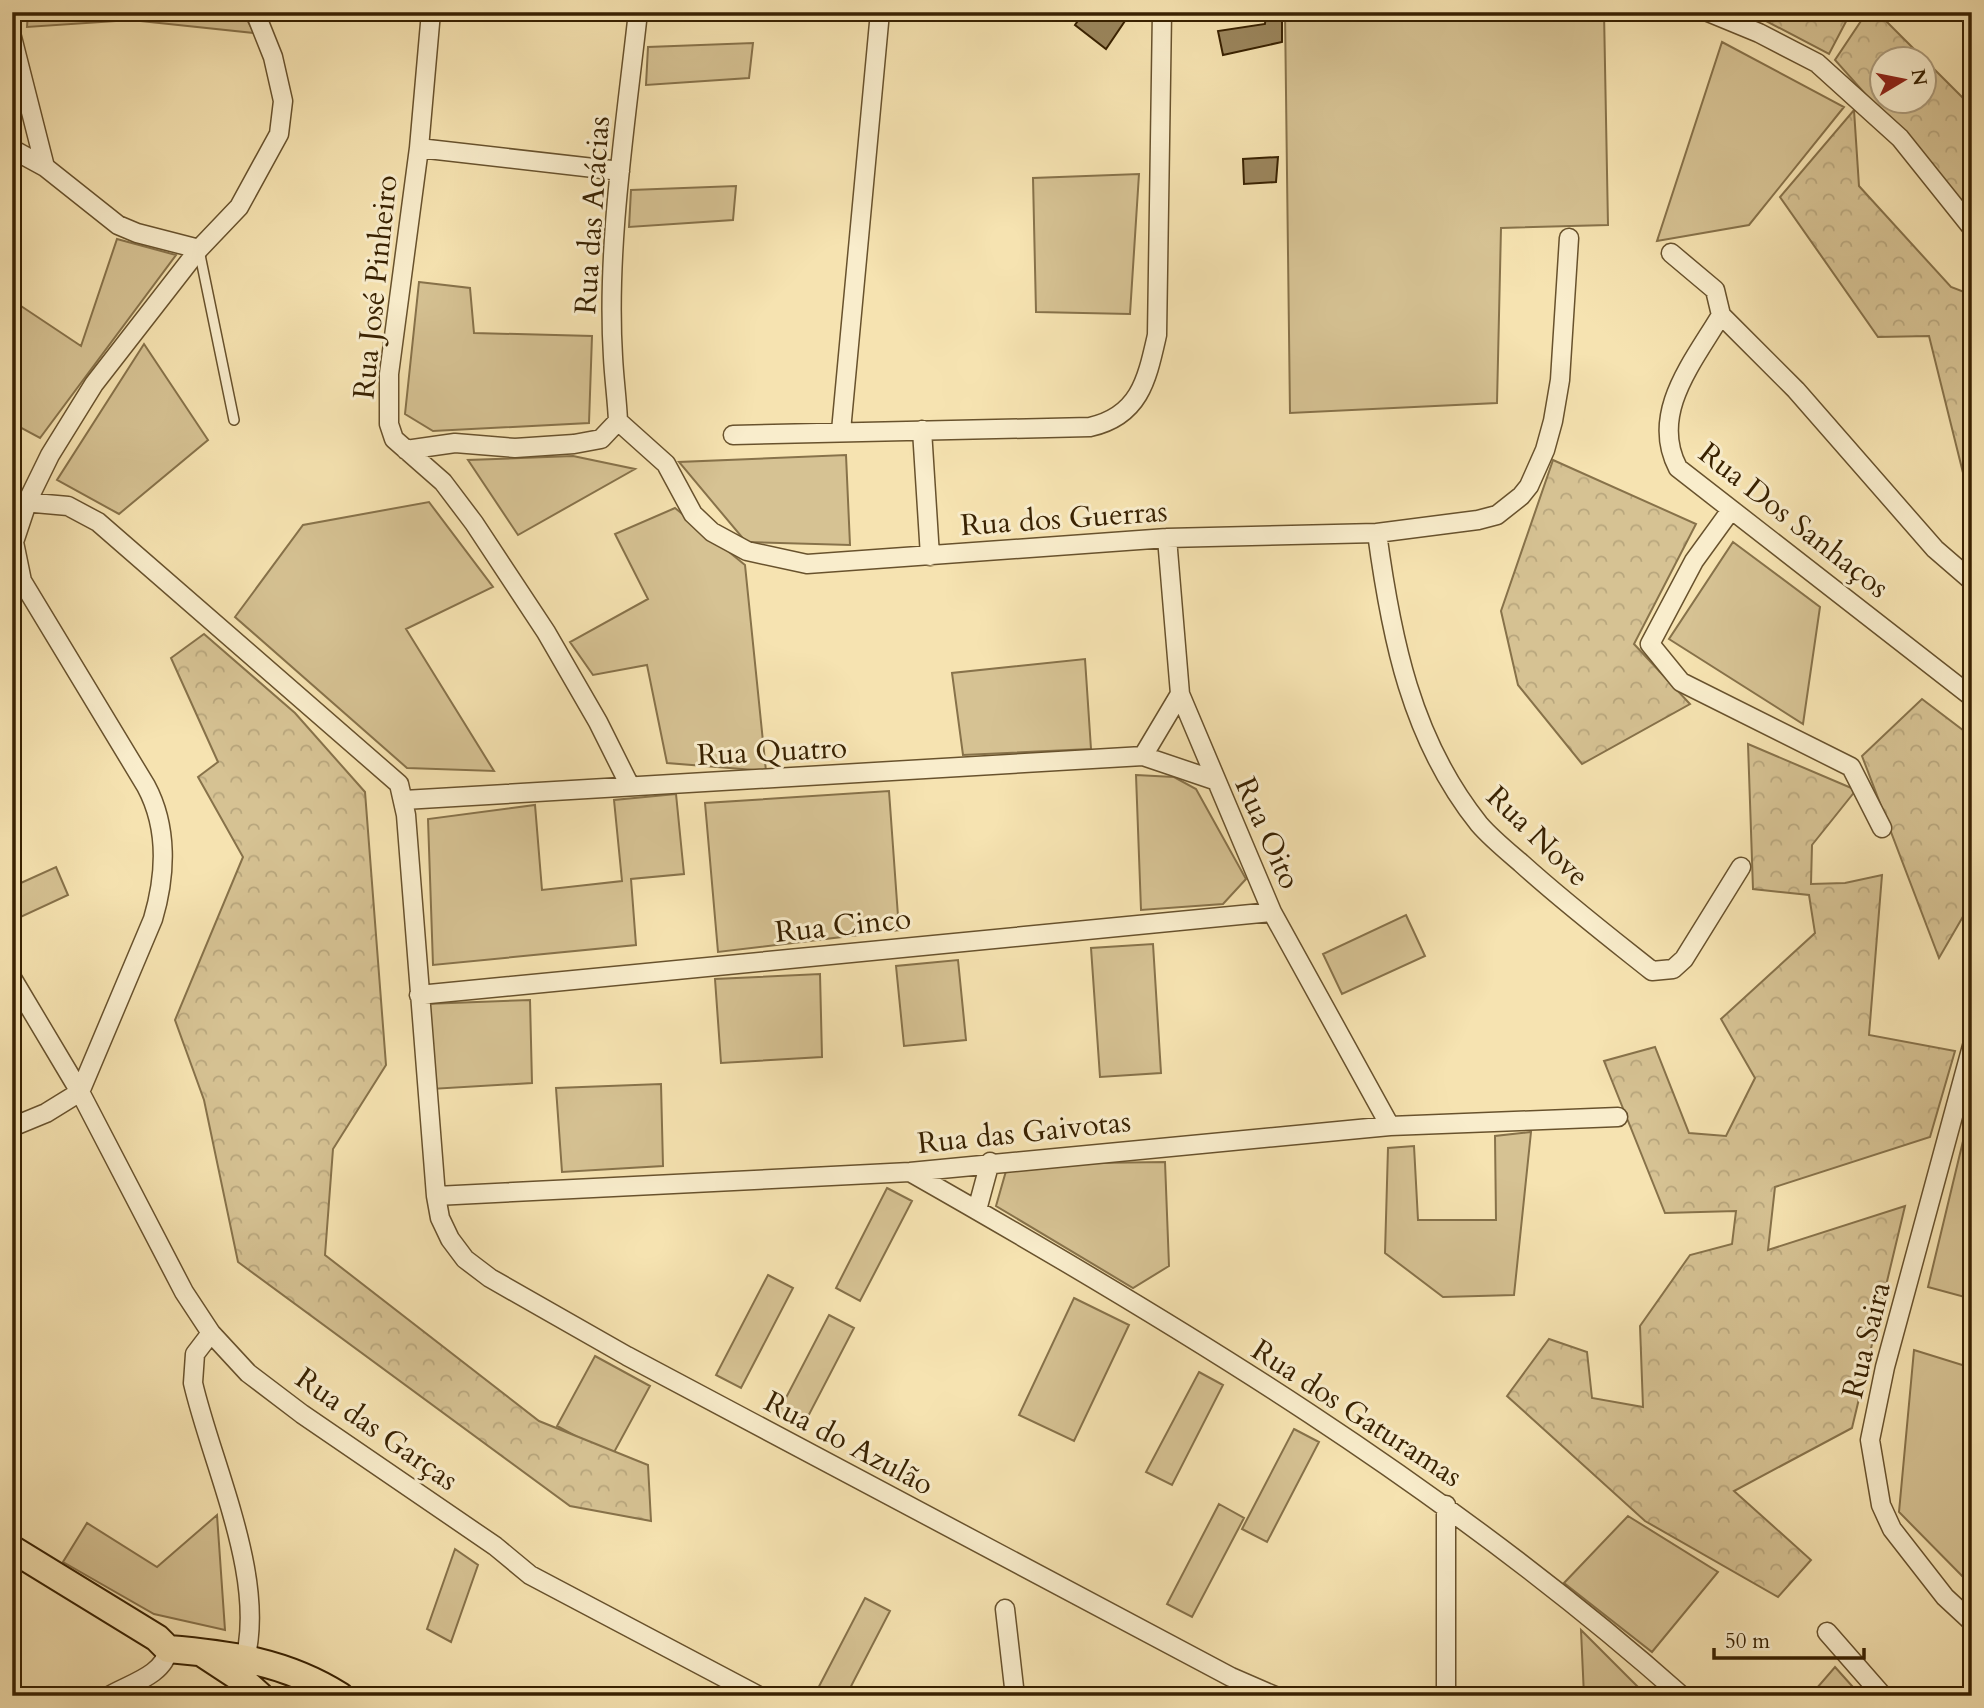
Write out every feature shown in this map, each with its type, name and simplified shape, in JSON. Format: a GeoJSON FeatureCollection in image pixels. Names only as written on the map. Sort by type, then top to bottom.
{"type":"FeatureCollection","features":[{"type":"Feature","properties":{"kind":"main road"},"geometry":{"type":"LineString","coordinates":[[12,1549],[157,1638],[168,1649],[201,1653],[335,1695]]}},
{"type":"Feature","properties":{"kind":"main road"},"geometry":{"type":"LineString","coordinates":[[244,1667],[260,1696]]}},
{"type":"Feature","properties":{"kind":"street"},"geometry":{"type":"LineString","coordinates":[[12,1127],[46,1113],[80,1092],[153,919],[160,890],[162,833],[155,801],[22,581],[14,542],[20,500],[94,384],[198,249],[239,207],[279,134],[283,101],[273,57],[255,12]]}},
{"type":"Feature","properties":{"kind":"street","name":"Rua José Pinheiro"},"geometry":{"type":"LineString","coordinates":[[431,12],[419,148],[387,397],[389,424],[394,439],[443,482],[474,523],[546,632],[598,722],[630,786]]}},
{"type":"Feature","properties":{"kind":"street","name":"Rua das Acácias"},"geometry":{"type":"LineString","coordinates":[[618,421],[613,344],[620,171],[638,12]]}},
{"type":"Feature","properties":{"kind":"street"},"geometry":{"type":"LineString","coordinates":[[841,431],[880,12]]}},
{"type":"Feature","properties":{"kind":"street"},"geometry":{"type":"LineString","coordinates":[[733,435],[1090,427],[1111,422],[1145,384],[1157,335],[1162,12]]}},
{"type":"Feature","properties":{"kind":"street"},"geometry":{"type":"LineString","coordinates":[[1709,12],[1759,33],[1817,63],[1900,138],[1972,228]]}},
{"type":"Feature","properties":{"kind":"street"},"geometry":{"type":"LineString","coordinates":[[12,37],[45,167]]}},
{"type":"Feature","properties":{"kind":"street"},"geometry":{"type":"LineString","coordinates":[[419,148],[620,171]]}},
{"type":"Feature","properties":{"kind":"street"},"geometry":{"type":"LineString","coordinates":[[12,149],[45,167],[118,225],[198,249]]}},
{"type":"Feature","properties":{"kind":"street","name":"Rua dos Guerras"},"geometry":{"type":"LineString","coordinates":[[618,421],[666,464],[693,514],[712,532],[747,551],[807,564],[1167,538],[1377,533],[1478,520],[1509,507],[1530,486],[1545,450],[1556,408],[1565,328],[1569,238]]}},
{"type":"Feature","properties":{"kind":"street"},"geometry":{"type":"LineString","coordinates":[[1671,253],[1715,290],[1721,315],[1796,390],[1935,549],[1972,581]]}},
{"type":"Feature","properties":{"kind":"street","name":"Rua Dos Sanhaços"},"geometry":{"type":"LineString","coordinates":[[1721,315],[1677,389],[1671,408],[1668,440],[1678,468],[1972,697]]}},
{"type":"Feature","properties":{"kind":"street"},"geometry":{"type":"LineString","coordinates":[[406,450],[455,443],[516,448],[574,444],[601,439],[618,421]]}},
{"type":"Feature","properties":{"kind":"street"},"geometry":{"type":"LineString","coordinates":[[922,430],[930,556]]}},
{"type":"Feature","properties":{"kind":"street"},"geometry":{"type":"LineString","coordinates":[[20,500],[68,506],[98,522],[389,774],[399,785],[404,800]]}},
{"type":"Feature","properties":{"kind":"street"},"geometry":{"type":"LineString","coordinates":[[1731,510],[1694,561],[1650,644],[1681,682],[1851,767],[1882,828]]}},
{"type":"Feature","properties":{"kind":"street","name":"Rua Nove"},"geometry":{"type":"LineString","coordinates":[[1377,533],[1391,625],[1426,738],[1463,802],[1481,826],[1499,843],[1565,903],[1652,971],[1673,969],[1684,959],[1741,867]]}},
{"type":"Feature","properties":{"kind":"street","name":"Rua Oito"},"geometry":{"type":"LineString","coordinates":[[1167,538],[1180,694],[1214,780],[1272,912],[1390,1126]]}},
{"type":"Feature","properties":{"kind":"street"},"geometry":{"type":"LineString","coordinates":[[1143,757],[1180,694]]}},
{"type":"Feature","properties":{"kind":"street","name":"Rua Quatro"},"geometry":{"type":"LineString","coordinates":[[404,800],[1143,757],[1214,780]]}},
{"type":"Feature","properties":{"kind":"street","name":"Rua do Azulão"},"geometry":{"type":"LineString","coordinates":[[404,800],[436,1196],[440,1218],[450,1239],[465,1259],[490,1278],[627,1356],[1231,1677],[1275,1696]]}},
{"type":"Feature","properties":{"kind":"street","name":"Rua Cinco"},"geometry":{"type":"LineString","coordinates":[[419,995],[1272,912]]}},
{"type":"Feature","properties":{"kind":"street","name":"Rua das Garças"},"geometry":{"type":"LineString","coordinates":[[12,978],[80,1092],[184,1292],[211,1333],[248,1373],[302,1414],[495,1546],[530,1575],[759,1696]]}},
{"type":"Feature","properties":{"kind":"street","name":"Rua Saira"},"geometry":{"type":"LineString","coordinates":[[1972,1046],[1885,1367],[1870,1440],[1881,1505],[1892,1529],[1945,1597],[1972,1622]]}},
{"type":"Feature","properties":{"kind":"street","name":"Rua das Gaivotas"},"geometry":{"type":"LineString","coordinates":[[436,1196],[910,1172],[990,1162],[1390,1126],[1618,1117]]}},
{"type":"Feature","properties":{"kind":"street"},"geometry":{"type":"LineString","coordinates":[[977,1210],[990,1162]]}},
{"type":"Feature","properties":{"kind":"street","name":"Rua dos Gaturamas"},"geometry":{"type":"LineString","coordinates":[[910,1172],[1153,1312],[1446,1505],[1546,1580],[1682,1696]]}},
{"type":"Feature","properties":{"kind":"street"},"geometry":{"type":"LineString","coordinates":[[211,1333],[195,1353],[193,1383],[244,1558],[248,1605],[244,1667]]}},
{"type":"Feature","properties":{"kind":"street"},"geometry":{"type":"LineString","coordinates":[[1446,1505],[1446,1696]]}},
{"type":"Feature","properties":{"kind":"street"},"geometry":{"type":"LineString","coordinates":[[1005,1609],[1015,1696]]}},
{"type":"Feature","properties":{"kind":"street"},"geometry":{"type":"LineString","coordinates":[[1827,1632],[1883,1696]]}},
{"type":"Feature","properties":{"kind":"street"},"geometry":{"type":"LineString","coordinates":[[109,1696],[157,1670],[167,1661],[168,1649]]}},
{"type":"Feature","properties":{"kind":"street"},"geometry":{"type":"LineString","coordinates":[[1231,1677],[1232,1696]]}},
{"type":"Feature","properties":{"kind":"lane"},"geometry":{"type":"LineString","coordinates":[[198,249],[216,321],[234,420]]}},
{"type":"Feature","properties":{"kind":"green space"},"geometry":{"type":"Polygon","coordinates":[[[28,12],[243,12],[254,33],[131,20],[27,27],[28,12]]]}},
{"type":"Feature","properties":{"kind":"green space"},"geometry":{"type":"Polygon","coordinates":[[[1285,12],[1604,12],[1608,225],[1501,228],[1497,403],[1290,413],[1285,12]]]}},
{"type":"Feature","properties":{"kind":"green space"},"geometry":{"type":"Polygon","coordinates":[[[1749,12],[1851,12],[1829,54],[1749,12]]]}},
{"type":"Feature","properties":{"kind":"green space"},"geometry":{"type":"Polygon","coordinates":[[[1867,12],[1877,12],[1911,46],[1868,46],[1868,97],[1835,60],[1867,12]]]}},
{"type":"Feature","properties":{"kind":"green space"},"geometry":{"type":"Polygon","coordinates":[[[1722,42],[1844,107],[1749,225],[1657,241],[1722,42]]]}},
{"type":"Feature","properties":{"kind":"green space"},"geometry":{"type":"Polygon","coordinates":[[[753,43],[749,78],[646,85],[648,47],[753,43]]]}},
{"type":"Feature","properties":{"kind":"green space"},"geometry":{"type":"Polygon","coordinates":[[[1938,73],[1972,107],[1972,214],[1885,116],[1938,116],[1938,73]]]}},
{"type":"Feature","properties":{"kind":"green space"},"geometry":{"type":"Polygon","coordinates":[[[1854,110],[1859,186],[1951,287],[1972,295],[1972,509],[1929,336],[1878,337],[1780,197],[1854,110]]]}},
{"type":"Feature","properties":{"kind":"green space"},"geometry":{"type":"Polygon","coordinates":[[[1139,174],[1130,314],[1036,312],[1033,178],[1139,174]]]}},
{"type":"Feature","properties":{"kind":"green space"},"geometry":{"type":"Polygon","coordinates":[[[736,186],[733,220],[629,227],[631,190],[736,186]]]}},
{"type":"Feature","properties":{"kind":"green space"},"geometry":{"type":"Polygon","coordinates":[[[117,239],[176,255],[40,438],[12,423],[12,300],[81,346],[117,239]]]}},
{"type":"Feature","properties":{"kind":"green space"},"geometry":{"type":"Polygon","coordinates":[[[419,282],[470,288],[474,333],[592,336],[589,423],[433,431],[405,414],[419,282]]]}},
{"type":"Feature","properties":{"kind":"green space"},"geometry":{"type":"Polygon","coordinates":[[[144,344],[208,440],[119,514],[57,480],[144,344]]]}},
{"type":"Feature","properties":{"kind":"green space"},"geometry":{"type":"Polygon","coordinates":[[[846,455],[850,545],[746,542],[679,462],[846,455]]]}},
{"type":"Feature","properties":{"kind":"green space"},"geometry":{"type":"Polygon","coordinates":[[[573,456],[635,469],[518,535],[468,460],[573,456]]]}},
{"type":"Feature","properties":{"kind":"green space"},"geometry":{"type":"Polygon","coordinates":[[[1553,460],[1696,524],[1634,644],[1690,704],[1582,764],[1518,685],[1501,611],[1553,460]]]}},
{"type":"Feature","properties":{"kind":"green space"},"geometry":{"type":"Polygon","coordinates":[[[429,502],[493,587],[406,629],[494,771],[407,768],[235,617],[303,525],[429,502]]]}},
{"type":"Feature","properties":{"kind":"green space"},"geometry":{"type":"Polygon","coordinates":[[[675,508],[745,565],[766,771],[667,763],[647,665],[593,675],[570,642],[648,599],[615,534],[675,508]]]}},
{"type":"Feature","properties":{"kind":"green space"},"geometry":{"type":"Polygon","coordinates":[[[1733,542],[1820,607],[1803,724],[1669,639],[1733,542]]]}},
{"type":"Feature","properties":{"kind":"green space"},"geometry":{"type":"Polygon","coordinates":[[[204,634],[295,713],[365,792],[386,1065],[333,1149],[325,1255],[539,1421],[648,1465],[651,1521],[570,1506],[238,1262],[204,1100],[175,1020],[243,857],[198,777],[218,762],[171,658],[204,634]]]}},
{"type":"Feature","properties":{"kind":"green space"},"geometry":{"type":"Polygon","coordinates":[[[1085,659],[1091,749],[963,755],[952,673],[1085,659]]]}},
{"type":"Feature","properties":{"kind":"green space"},"geometry":{"type":"Polygon","coordinates":[[[1922,699],[1972,737],[1972,901],[1939,958],[1862,756],[1922,699]]]}},
{"type":"Feature","properties":{"kind":"green space"},"geometry":{"type":"Polygon","coordinates":[[[1748,744],[1856,790],[1812,845],[1811,884],[1845,883],[1882,875],[1869,1035],[1955,1051],[1930,1137],[1775,1187],[1768,1250],[1905,1206],[1852,1428],[1734,1491],[1811,1560],[1778,1597],[1645,1521],[1507,1396],[1549,1339],[1587,1352],[1592,1398],[1643,1407],[1640,1326],[1690,1255],[1732,1244],[1736,1211],[1665,1213],[1604,1061],[1655,1047],[1689,1133],[1726,1136],[1755,1078],[1721,1019],[1815,933],[1809,895],[1753,889],[1748,744]]]}},
{"type":"Feature","properties":{"kind":"green space"},"geometry":{"type":"Polygon","coordinates":[[[1136,775],[1174,777],[1196,789],[1246,879],[1223,904],[1141,910],[1136,775]]]}},
{"type":"Feature","properties":{"kind":"green space"},"geometry":{"type":"Polygon","coordinates":[[[889,791],[899,930],[718,952],[705,803],[889,791]]]}},
{"type":"Feature","properties":{"kind":"green space"},"geometry":{"type":"Polygon","coordinates":[[[676,794],[684,874],[631,879],[636,945],[433,965],[428,819],[535,805],[542,890],[622,881],[614,800],[676,794]]]}},
{"type":"Feature","properties":{"kind":"green space"},"geometry":{"type":"Polygon","coordinates":[[[56,867],[68,895],[12,921],[12,887],[56,867]]]}},
{"type":"Feature","properties":{"kind":"green space"},"geometry":{"type":"Polygon","coordinates":[[[1406,915],[1425,956],[1342,994],[1323,954],[1406,915]]]}},
{"type":"Feature","properties":{"kind":"green space"},"geometry":{"type":"Polygon","coordinates":[[[1153,944],[1161,1073],[1100,1077],[1091,948],[1153,944]]]}},
{"type":"Feature","properties":{"kind":"green space"},"geometry":{"type":"Polygon","coordinates":[[[958,960],[966,1040],[904,1046],[896,966],[958,960]]]}},
{"type":"Feature","properties":{"kind":"green space"},"geometry":{"type":"Polygon","coordinates":[[[820,974],[822,1057],[721,1063],[715,979],[820,974]]]}},
{"type":"Feature","properties":{"kind":"green space"},"geometry":{"type":"Polygon","coordinates":[[[530,1000],[532,1083],[431,1089],[425,1004],[530,1000]]]}},
{"type":"Feature","properties":{"kind":"green space"},"geometry":{"type":"Polygon","coordinates":[[[661,1084],[663,1166],[562,1172],[556,1088],[661,1084]]]}},
{"type":"Feature","properties":{"kind":"green space"},"geometry":{"type":"Polygon","coordinates":[[[1531,1132],[1514,1295],[1443,1297],[1385,1253],[1388,1148],[1414,1146],[1418,1220],[1496,1220],[1495,1136],[1531,1132]]]}},
{"type":"Feature","properties":{"kind":"green space"},"geometry":{"type":"Polygon","coordinates":[[[1964,1137],[1972,1139],[1972,1299],[1928,1287],[1964,1137]]]}},
{"type":"Feature","properties":{"kind":"green space"},"geometry":{"type":"Polygon","coordinates":[[[1165,1162],[1169,1266],[1133,1288],[996,1206],[1008,1164],[1165,1162]]]}},
{"type":"Feature","properties":{"kind":"green space"},"geometry":{"type":"Polygon","coordinates":[[[887,1188],[912,1201],[860,1301],[836,1288],[887,1188]]]}},
{"type":"Feature","properties":{"kind":"green space"},"geometry":{"type":"Polygon","coordinates":[[[768,1275],[793,1288],[741,1388],[716,1375],[768,1275]]]}},
{"type":"Feature","properties":{"kind":"green space"},"geometry":{"type":"Polygon","coordinates":[[[1074,1298],[1129,1325],[1074,1441],[1019,1415],[1074,1298]]]}},
{"type":"Feature","properties":{"kind":"green space"},"geometry":{"type":"Polygon","coordinates":[[[829,1315],[854,1328],[802,1428],[777,1415],[829,1315]]]}},
{"type":"Feature","properties":{"kind":"green space"},"geometry":{"type":"Polygon","coordinates":[[[1914,1350],[1972,1368],[1972,1586],[1899,1512],[1914,1350]]]}},
{"type":"Feature","properties":{"kind":"green space"},"geometry":{"type":"Polygon","coordinates":[[[595,1356],[650,1386],[612,1456],[557,1426],[595,1356]]]}},
{"type":"Feature","properties":{"kind":"green space"},"geometry":{"type":"Polygon","coordinates":[[[1199,1372],[1223,1385],[1172,1485],[1146,1472],[1199,1372]]]}},
{"type":"Feature","properties":{"kind":"green space"},"geometry":{"type":"Polygon","coordinates":[[[1294,1429],[1319,1442],[1267,1542],[1242,1529],[1294,1429]]]}},
{"type":"Feature","properties":{"kind":"green space"},"geometry":{"type":"Polygon","coordinates":[[[1219,1504],[1244,1518],[1192,1617],[1167,1604],[1219,1504]]]}},
{"type":"Feature","properties":{"kind":"green space"},"geometry":{"type":"Polygon","coordinates":[[[217,1515],[225,1630],[154,1614],[63,1562],[87,1523],[157,1567],[217,1515]]]}},
{"type":"Feature","properties":{"kind":"green space"},"geometry":{"type":"Polygon","coordinates":[[[1628,1516],[1718,1572],[1652,1652],[1564,1583],[1628,1516]]]}},
{"type":"Feature","properties":{"kind":"green space"},"geometry":{"type":"Polygon","coordinates":[[[455,1549],[478,1565],[451,1642],[427,1629],[455,1549]]]}},
{"type":"Feature","properties":{"kind":"green space"},"geometry":{"type":"Polygon","coordinates":[[[865,1598],[890,1611],[846,1696],[814,1696],[865,1598]]]}},
{"type":"Feature","properties":{"kind":"green space"},"geometry":{"type":"Polygon","coordinates":[[[1581,1630],[1647,1696],[1584,1696],[1581,1630]]]}},
{"type":"Feature","properties":{"kind":"green space"},"geometry":{"type":"Polygon","coordinates":[[[1835,1667],[1861,1696],[1810,1696],[1835,1667]]]}},
{"type":"Feature","properties":{"kind":"building"},"geometry":{"type":"Polygon","coordinates":[[[1084,12],[1131,12],[1106,49],[1075,25],[1084,12]]]}},
{"type":"Feature","properties":{"kind":"building"},"geometry":{"type":"Polygon","coordinates":[[[1282,12],[1282,42],[1223,55],[1218,31],[1265,24],[1266,13],[1282,12]]]}},
{"type":"Feature","properties":{"kind":"building"},"geometry":{"type":"Polygon","coordinates":[[[1278,157],[1276,182],[1244,184],[1243,159],[1278,157]]]}}]}
